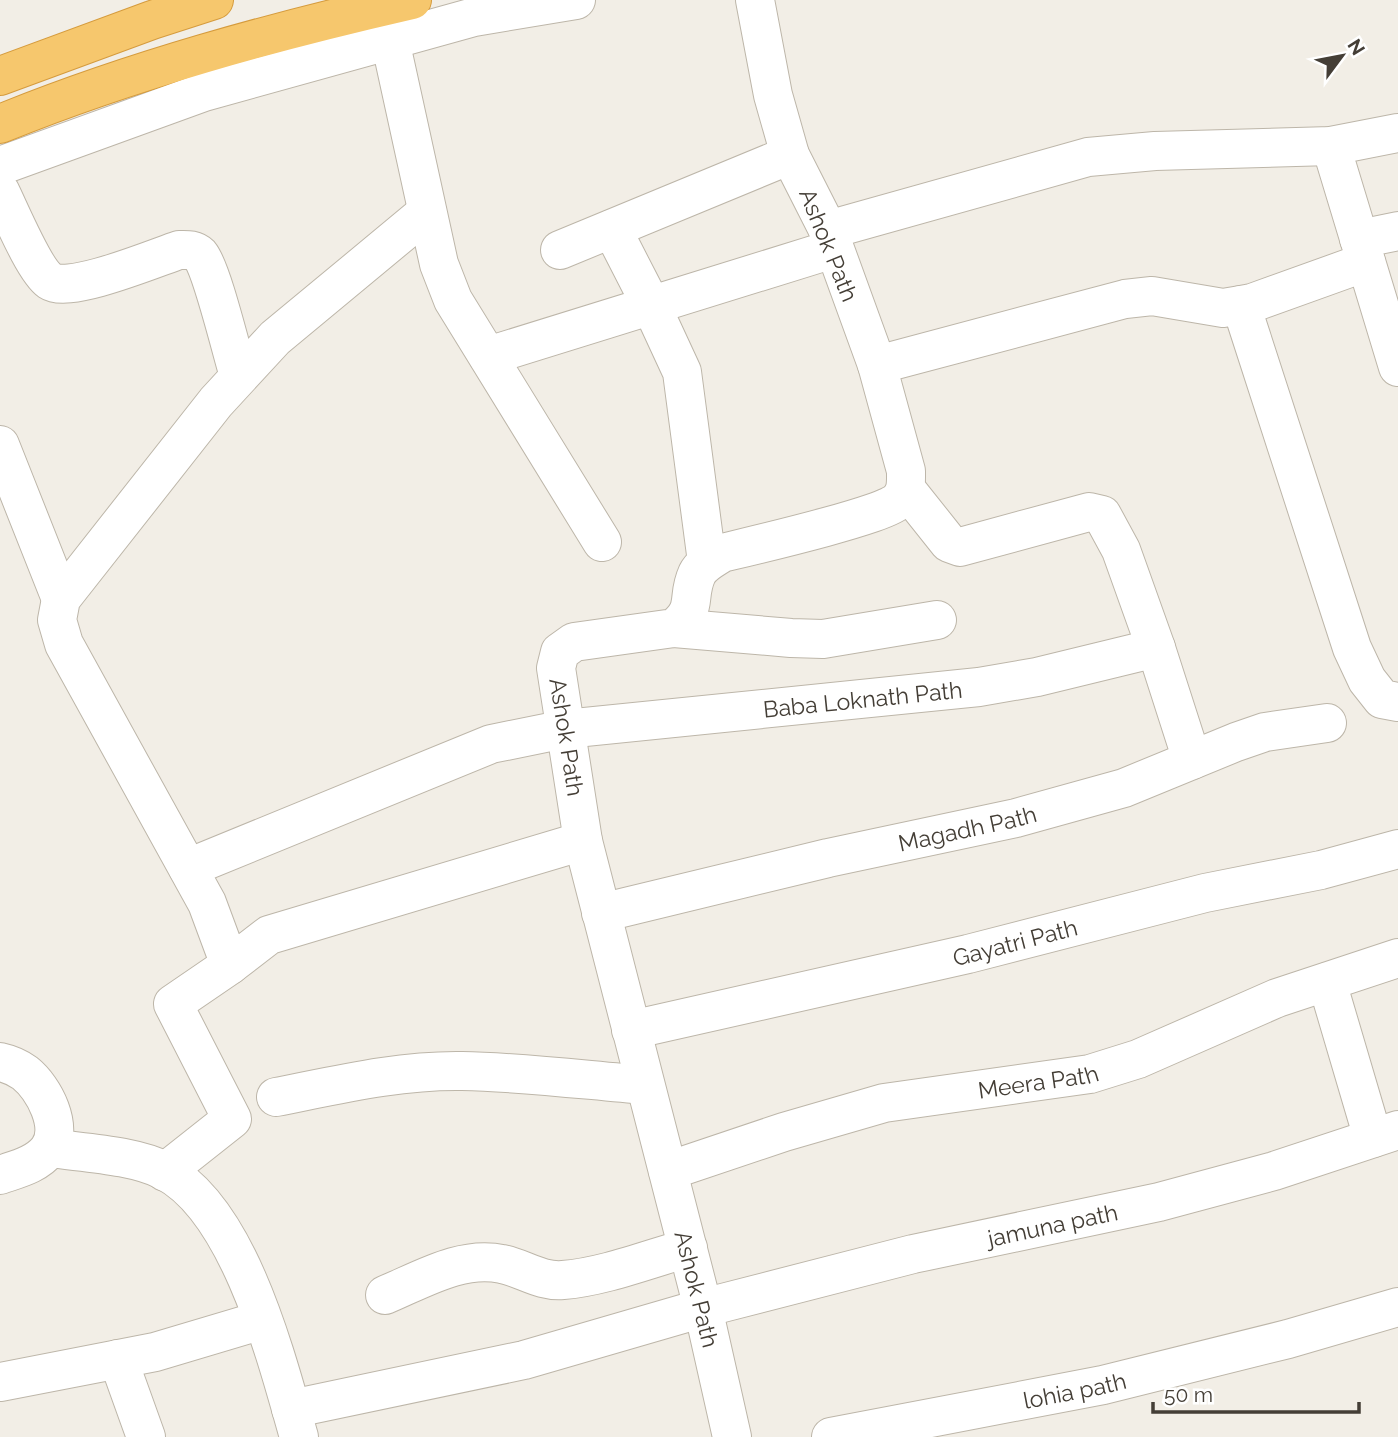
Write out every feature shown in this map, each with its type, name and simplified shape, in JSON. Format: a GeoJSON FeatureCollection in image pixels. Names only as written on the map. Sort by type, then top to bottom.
{"type":"FeatureCollection","features":[{"type":"Feature","properties":{"kind":"highway"},"geometry":{"type":"LineString","coordinates":[[0,76],[214,0]]}},
{"type":"Feature","properties":{"kind":"highway"},"geometry":{"type":"LineString","coordinates":[[0,124],[160,66],[320,21],[392,12]]}},
{"type":"Feature","properties":{"kind":"street"},"geometry":{"type":"LineString","coordinates":[[0,166],[204,92],[392,12],[474,18],[576,0]]}},
{"type":"Feature","properties":{"kind":"street","name":"Ashok Path"},"geometry":{"type":"LineString","coordinates":[[755,0],[773,95],[790,155],[830,240],[877,365],[906,471],[906,489]]}},
{"type":"Feature","properties":{"kind":"street"},"geometry":{"type":"LineString","coordinates":[[392,12],[427,212],[439,264],[453,300],[602,542]]}},
{"type":"Feature","properties":{"kind":"street"},"geometry":{"type":"LineString","coordinates":[[488,356],[651,305],[830,240],[1088,157],[1155,151],[1331,146],[1398,132]]}},
{"type":"Feature","properties":{"kind":"street"},"geometry":{"type":"LineString","coordinates":[[1331,146],[1363,250],[1392,326],[1398,367]]}},
{"type":"Feature","properties":{"kind":"street"},"geometry":{"type":"LineString","coordinates":[[560,250],[790,155]]}},
{"type":"Feature","properties":{"kind":"street"},"geometry":{"type":"LineString","coordinates":[[0,191],[38,265],[50,281],[65,285],[85,282],[179,250],[193,251],[201,256],[209,274],[239,376]]}},
{"type":"Feature","properties":{"kind":"street"},"geometry":{"type":"LineString","coordinates":[[230,965],[206,903],[188,868],[64,644],[57,620],[61,599],[239,376],[275,338],[427,212]]}},
{"type":"Feature","properties":{"kind":"street"},"geometry":{"type":"LineString","coordinates":[[612,229],[682,372],[707,562]]}},
{"type":"Feature","properties":{"kind":"street"},"geometry":{"type":"LineString","coordinates":[[877,365],[1125,299],[1152,296],[1223,307],[1252,303],[1398,232]]}},
{"type":"Feature","properties":{"kind":"street"},"geometry":{"type":"LineString","coordinates":[[1241,305],[1352,648],[1367,680],[1382,699],[1398,702]]}},
{"type":"Feature","properties":{"kind":"street"},"geometry":{"type":"LineString","coordinates":[[0,445],[61,599]]}},
{"type":"Feature","properties":{"kind":"street"},"geometry":{"type":"LineString","coordinates":[[674,628],[686,619],[697,575],[707,562],[722,553],[870,513],[897,503],[906,489],[949,542],[960,547],[1089,512],[1101,515],[1121,550],[1192,760]]}},
{"type":"Feature","properties":{"kind":"street"},"geometry":{"type":"LineString","coordinates":[[674,628],[823,639],[937,620]]}},
{"type":"Feature","properties":{"kind":"street","name":"Ashok Path"},"geometry":{"type":"LineString","coordinates":[[674,628],[574,642],[560,652],[556,668],[583,841],[704,1308],[732,1437]]}},
{"type":"Feature","properties":{"kind":"street","name":"Baba Loknath Path"},"geometry":{"type":"LineString","coordinates":[[188,868],[491,744],[565,729],[979,687],[1037,677],[1156,648]]}},
{"type":"Feature","properties":{"kind":"street","name":"Magadh Path"},"geometry":{"type":"LineString","coordinates":[[601,913],[828,858],[1016,818],[1124,788],[1265,732],[1327,723]]}},
{"type":"Feature","properties":{"kind":"street"},"geometry":{"type":"LineString","coordinates":[[165,1172],[232,1119],[173,1004],[269,935],[583,841]]}},
{"type":"Feature","properties":{"kind":"street","name":"Gayatri Path"},"geometry":{"type":"LineString","coordinates":[[631,1030],[968,954],[1205,893],[1321,870],[1398,849]]}},
{"type":"Feature","properties":{"kind":"street","name":"Meera Path"},"geometry":{"type":"LineString","coordinates":[[667,1171],[784,1132],[884,1103],[1090,1074],[1138,1059],[1277,998],[1398,958]]}},
{"type":"Feature","properties":{"kind":"street"},"geometry":{"type":"LineString","coordinates":[[1327,982],[1386,1134]]}},
{"type":"Feature","properties":{"kind":"street"},"geometry":{"type":"LineString","coordinates":[[0,1062],[23,1072],[35,1082],[45,1098],[54,1135],[50,1148],[39,1160],[0,1175]]}},
{"type":"Feature","properties":{"kind":"street"},"geometry":{"type":"LineString","coordinates":[[276,1097],[402,1074],[461,1071],[645,1085]]}},
{"type":"Feature","properties":{"kind":"street","name":"jamuna path"},"geometry":{"type":"LineString","coordinates":[[295,1423],[704,1308],[913,1254],[1159,1202],[1275,1171],[1386,1134]]}},
{"type":"Feature","properties":{"kind":"street"},"geometry":{"type":"LineString","coordinates":[[50,1148],[141,1163],[165,1172],[193,1193],[215,1220],[245,1274],[295,1423]]}},
{"type":"Feature","properties":{"kind":"street"},"geometry":{"type":"LineString","coordinates":[[385,1295],[455,1265],[484,1261],[503,1264],[543,1279],[561,1280],[583,1278],[688,1248]]}},
{"type":"Feature","properties":{"kind":"street","name":"lohia path"},"geometry":{"type":"LineString","coordinates":[[831,1437],[879,1432],[1103,1385],[1288,1339],[1398,1307]]}},
{"type":"Feature","properties":{"kind":"street"},"geometry":{"type":"LineString","coordinates":[[0,1382],[155,1352],[262,1320]]}},
{"type":"Feature","properties":{"kind":"street"},"geometry":{"type":"LineString","coordinates":[[118,1359],[146,1437]]}}]}
